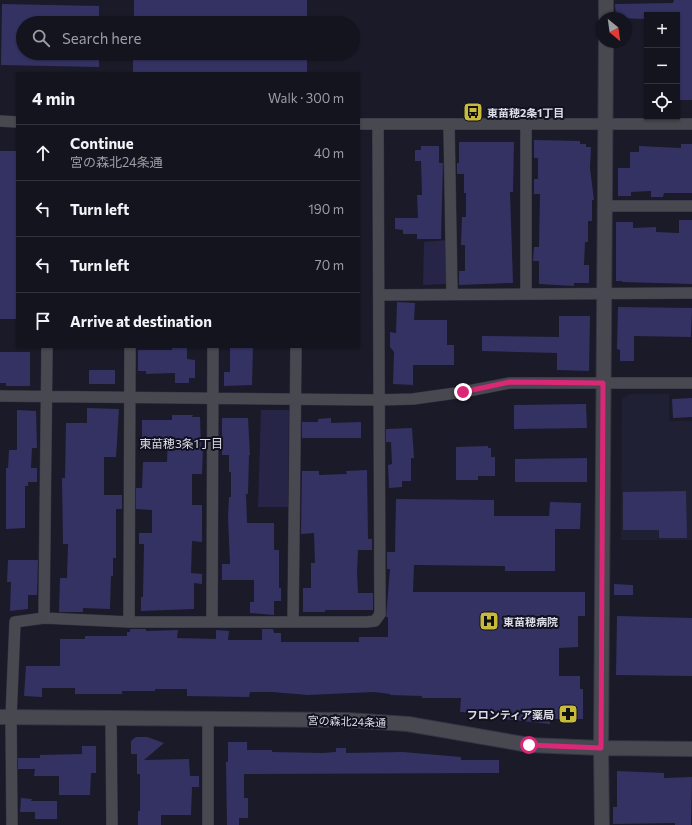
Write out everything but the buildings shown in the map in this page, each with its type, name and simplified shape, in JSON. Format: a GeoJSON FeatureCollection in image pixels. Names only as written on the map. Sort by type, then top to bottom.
{"type":"FeatureCollection","features":[{"type":"Feature","properties":{"kind":"street"},"geometry":{"type":"LineString","coordinates":[[606,0],[606,12]]}},
{"type":"Feature","properties":{"kind":"street"},"geometry":{"type":"LineString","coordinates":[[602,825],[603,293],[606,48]]}},
{"type":"Feature","properties":{"kind":"street"},"geometry":{"type":"LineString","coordinates":[[0,121],[16,122]]}},
{"type":"Feature","properties":{"kind":"street"},"geometry":{"type":"LineString","coordinates":[[360,124],[692,124]]}},
{"type":"Feature","properties":{"kind":"street"},"geometry":{"type":"LineString","coordinates":[[12,825],[6,718],[16,622],[44,618],[129,622],[374,621],[380,614],[378,125]]}},
{"type":"Feature","properties":{"kind":"street"},"geometry":{"type":"LineString","coordinates":[[449,125],[452,294]]}},
{"type":"Feature","properties":{"kind":"street"},"geometry":{"type":"LineString","coordinates":[[526,125],[526,293]]}},
{"type":"Feature","properties":{"kind":"street"},"geometry":{"type":"LineString","coordinates":[[604,206],[692,206]]}},
{"type":"Feature","properties":{"kind":"street"},"geometry":{"type":"LineString","coordinates":[[379,295],[692,293]]}},
{"type":"Feature","properties":{"kind":"street"},"geometry":{"type":"LineString","coordinates":[[44,618],[47,348]]}},
{"type":"Feature","properties":{"kind":"street"},"geometry":{"type":"LineString","coordinates":[[129,622],[130,348]]}},
{"type":"Feature","properties":{"kind":"street"},"geometry":{"type":"LineString","coordinates":[[212,622],[213,348]]}},
{"type":"Feature","properties":{"kind":"street"},"geometry":{"type":"LineString","coordinates":[[293,622],[296,348]]}},
{"type":"Feature","properties":{"kind":"street"},"geometry":{"type":"LineString","coordinates":[[0,396],[378,400],[434,396],[510,382],[692,383]]}},
{"type":"Feature","properties":{"kind":"street","name":"宮の森北24条通"},"geometry":{"type":"LineString","coordinates":[[6,718],[346,720],[408,724],[529,745],[601,748],[692,749]]}},
{"type":"Feature","properties":{"kind":"street"},"geometry":{"type":"LineString","coordinates":[[208,718],[208,825]]}},
{"type":"Feature","properties":{"kind":"street"},"geometry":{"type":"LineString","coordinates":[[111,719],[112,825]]}},
{"type":"Feature","properties":{"kind":"shaded area"},"geometry":{"type":"Polygon","coordinates":[[[448,240],[447,284],[423,285],[424,242],[448,240]]]}},
{"type":"Feature","properties":{"kind":"shaded area"},"geometry":{"type":"Polygon","coordinates":[[[630,394],[669,394],[669,421],[692,421],[692,540],[621,540],[622,399],[630,394]]]}},
{"type":"Feature","properties":{"kind":"shaded area"},"geometry":{"type":"Polygon","coordinates":[[[261,410],[289,410],[288,507],[258,507],[261,410]]]}},
{"type":"Feature","properties":{"kind":"place","name":"東苗穂2条1丁目"},"geometry":{"type":"Point","coordinates":[473,112]}},
{"type":"Feature","properties":{"kind":"place","name":"東苗穂病院"},"geometry":{"type":"Point","coordinates":[489,621]}},
{"type":"Feature","properties":{"kind":"place","name":"フロンティア薬局"},"geometry":{"type":"Point","coordinates":[568,714]}},
{"type":"Feature","properties":{"kind":"district","name":"東苗穂3条1丁目"},"geometry":{"type":"Point","coordinates":[181,443]}},
{"type":"Feature","properties":{"kind":"route"},"geometry":{"type":"LineString","coordinates":[[463,392],[510,382],[603,383],[601,748],[529,745]]}}]}
